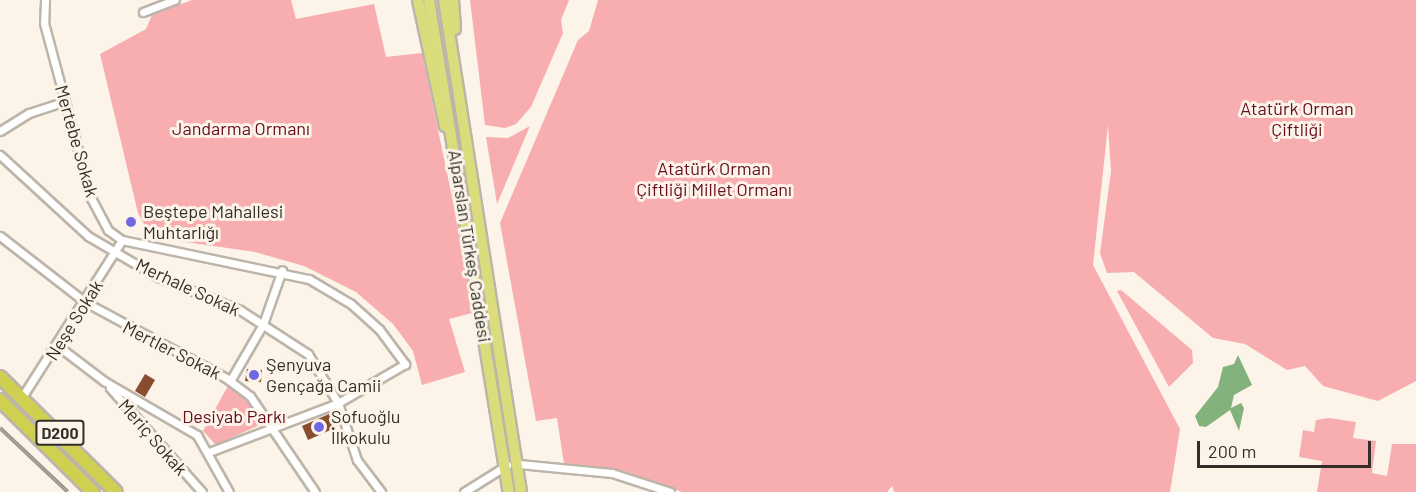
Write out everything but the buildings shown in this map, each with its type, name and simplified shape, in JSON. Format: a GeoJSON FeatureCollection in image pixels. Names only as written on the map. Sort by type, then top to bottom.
{"type":"FeatureCollection","features":[{"type":"Feature","properties":{"kind":"highway","name":"D200"},"geometry":{"type":"LineString","coordinates":[[0,377],[116,492]]}},
{"type":"Feature","properties":{"kind":"highway","name":"D200"},"geometry":{"type":"LineString","coordinates":[[0,400],[93,492]]}},
{"type":"Feature","properties":{"kind":"main road"},"geometry":{"type":"LineString","coordinates":[[418,0],[435,92],[458,168]]}},
{"type":"Feature","properties":{"kind":"main road","name":"Alparslan Türkeş Caddesi"},"geometry":{"type":"LineString","coordinates":[[429,0],[507,465],[509,492]]}},
{"type":"Feature","properties":{"kind":"main road"},"geometry":{"type":"LineString","coordinates":[[444,0],[459,108]]}},
{"type":"Feature","properties":{"kind":"main road"},"geometry":{"type":"LineString","coordinates":[[453,0],[459,108]]}},
{"type":"Feature","properties":{"kind":"main road","name":"Alparslan Türkeş Caddesi"},"geometry":{"type":"LineString","coordinates":[[459,108],[519,464],[521,492]]}},
{"type":"Feature","properties":{"kind":"street","name":"Mertebe Sokak"},"geometry":{"type":"LineString","coordinates":[[45,0],[44,22],[91,198],[108,230],[122,240]]}},
{"type":"Feature","properties":{"kind":"street"},"geometry":{"type":"LineString","coordinates":[[143,12],[175,0]]}},
{"type":"Feature","properties":{"kind":"street"},"geometry":{"type":"LineString","coordinates":[[0,130],[65,101]]}},
{"type":"Feature","properties":{"kind":"street","name":"Merhale Sokak"},"geometry":{"type":"LineString","coordinates":[[0,155],[88,236],[115,253],[263,324],[308,354],[338,403],[357,460],[381,492]]}},
{"type":"Feature","properties":{"kind":"street","name":"Mertler Sokak"},"geometry":{"type":"LineString","coordinates":[[0,236],[85,302],[230,381],[250,396],[275,428],[315,492]]}},
{"type":"Feature","properties":{"kind":"street"},"geometry":{"type":"LineString","coordinates":[[122,240],[282,270],[309,279],[351,304],[380,329],[405,364],[338,403],[209,452]]}},
{"type":"Feature","properties":{"kind":"street","name":"Neşe Sokak"},"geometry":{"type":"LineString","coordinates":[[22,397],[58,346],[122,240]]}},
{"type":"Feature","properties":{"kind":"street"},"geometry":{"type":"LineString","coordinates":[[230,381],[263,324],[282,270]]}},
{"type":"Feature","properties":{"kind":"street"},"geometry":{"type":"LineString","coordinates":[[58,346],[105,382],[197,435],[209,452],[229,492]]}},
{"type":"Feature","properties":{"kind":"street","name":"Meriç Sokak"},"geometry":{"type":"LineString","coordinates":[[105,382],[201,492]]}},
{"type":"Feature","properties":{"kind":"street"},"geometry":{"type":"LineString","coordinates":[[519,464],[612,473],[670,492]]}},
{"type":"Feature","properties":{"kind":"street"},"geometry":{"type":"LineString","coordinates":[[464,492],[507,465]]}},
{"type":"Feature","properties":{"kind":"green space","name":"Jandarma Ormanı"},"geometry":{"type":"Polygon","coordinates":[[[192,0],[291,0],[296,19],[374,4],[386,57],[422,53],[476,312],[449,319],[465,372],[422,385],[413,351],[393,324],[356,292],[304,266],[255,252],[151,237],[138,213],[100,54],[146,29],[152,15],[192,0]]]}},
{"type":"Feature","properties":{"kind":"green space"},"geometry":{"type":"Polygon","coordinates":[[[470,0],[569,0],[561,20],[563,33],[531,107],[516,124],[505,128],[485,125],[470,0]]]}},
{"type":"Feature","properties":{"kind":"green space"},"geometry":{"type":"Polygon","coordinates":[[[598,0],[1416,0],[1416,381],[1378,401],[1323,386],[1305,366],[1287,370],[1245,344],[1213,338],[1134,272],[1107,273],[1100,253],[1111,171],[1108,125],[1093,265],[1180,429],[1170,492],[894,492],[892,486],[887,492],[682,492],[625,471],[564,464],[557,418],[536,421],[500,223],[578,40],[589,31],[598,0]]]}},
{"type":"Feature","properties":{"kind":"green space"},"geometry":{"type":"Polygon","coordinates":[[[530,126],[497,204],[486,137],[508,138],[530,126]]]}},
{"type":"Feature","properties":{"kind":"green space"},"geometry":{"type":"Polygon","coordinates":[[[1121,290],[1192,350],[1193,363],[1169,387],[1117,291],[1121,290]]]}},
{"type":"Feature","properties":{"kind":"green space","name":"Desiyab Parkı"},"geometry":{"type":"Polygon","coordinates":[[[229,384],[266,422],[216,445],[203,431],[229,384]]]}},
{"type":"Feature","properties":{"kind":"green space"},"geometry":{"type":"Polygon","coordinates":[[[1329,418],[1356,422],[1353,438],[1376,441],[1372,473],[1387,476],[1392,444],[1416,444],[1416,492],[1317,492],[1322,461],[1299,457],[1303,430],[1314,432],[1316,420],[1329,418]]]}},
{"type":"Feature","properties":{"kind":"shaded area"},"geometry":{"type":"Polygon","coordinates":[[[1238,355],[1252,385],[1234,395],[1231,408],[1241,403],[1244,408],[1239,431],[1230,410],[1206,427],[1199,426],[1195,416],[1218,387],[1223,367],[1234,364],[1238,355]]]}},
{"type":"Feature","properties":{"kind":"railway"},"geometry":{"type":"LineString","coordinates":[[0,428],[68,492]]}},
{"type":"Feature","properties":{"kind":"place","name":"Beştepe Mahallesi Muhtarlığı"},"geometry":{"type":"Point","coordinates":[131,222]}},
{"type":"Feature","properties":{"kind":"place","name":"Şenyuva Gençağa Camii"},"geometry":{"type":"Point","coordinates":[254,375]}},
{"type":"Feature","properties":{"kind":"place","name":"Sofuoğlu İlkokulu"},"geometry":{"type":"Point","coordinates":[319,427]}},
{"type":"Feature","properties":{"kind":"park label","name":"Atatürk Orman Çiftliği"},"geometry":{"type":"Point","coordinates":[1297,119]}},
{"type":"Feature","properties":{"kind":"park label","name":"Atatürk Orman Çiftliği Millet Ormanı"},"geometry":{"type":"Point","coordinates":[714,180]}}]}
